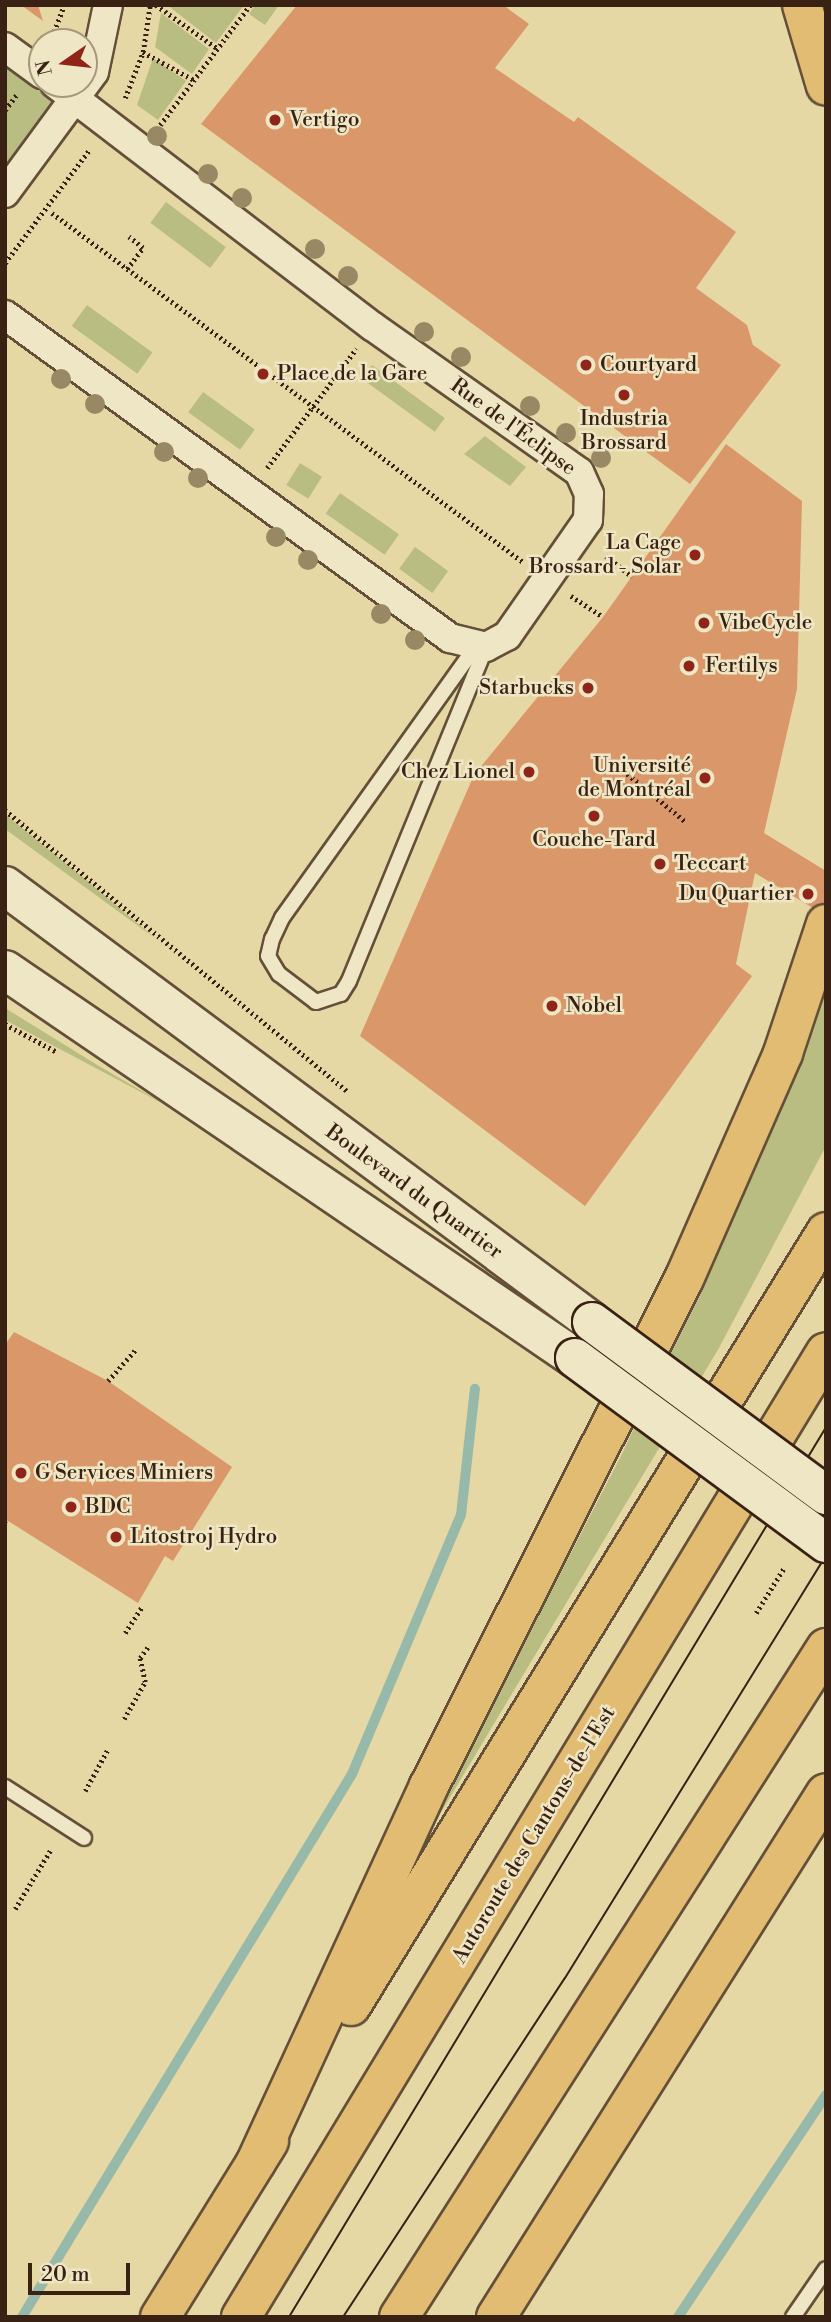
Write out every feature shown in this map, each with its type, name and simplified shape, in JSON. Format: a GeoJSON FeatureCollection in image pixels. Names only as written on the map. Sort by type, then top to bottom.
{"type":"FeatureCollection","features":[{"type":"Feature","properties":{"kind":"highway"},"geometry":{"type":"LineString","coordinates":[[802,5],[826,86]]}},
{"type":"Feature","properties":{"kind":"highway"},"geometry":{"type":"LineString","coordinates":[[256,2162],[429,1786],[690,1267],[783,1053],[826,924]]}},
{"type":"Feature","properties":{"kind":"highway"},"geometry":{"type":"LineString","coordinates":[[160,2317],[826,1232]]}},
{"type":"Feature","properties":{"kind":"highway","name":"Autoroute des Cantons-de-l'Est"},"geometry":{"type":"LineString","coordinates":[[241,2317],[826,1352]]}},
{"type":"Feature","properties":{"kind":"highway"},"geometry":{"type":"LineString","coordinates":[[399,2317],[826,1648]]}},
{"type":"Feature","properties":{"kind":"highway"},"geometry":{"type":"LineString","coordinates":[[496,2317],[826,1793]]}},
{"type":"Feature","properties":{"kind":"main road","name":"Boulevard du Quartier"},"geometry":{"type":"LineString","coordinates":[[5,886],[826,1495]]}},
{"type":"Feature","properties":{"kind":"main road","name":"Boulevard du Quartier"},"geometry":{"type":"LineString","coordinates":[[5,970],[575,1359],[826,1543]]}},
{"type":"Feature","properties":{"kind":"street"},"geometry":{"type":"LineString","coordinates":[[98,53],[108,5]]}},
{"type":"Feature","properties":{"kind":"street"},"geometry":{"type":"LineString","coordinates":[[5,47],[28,64]]}},
{"type":"Feature","properties":{"kind":"street"},"geometry":{"type":"LineString","coordinates":[[5,193],[62,98]]}},
{"type":"Feature","properties":{"kind":"street","name":"Rue de l'Éclipse"},"geometry":{"type":"LineString","coordinates":[[74,98],[372,326],[579,472],[589,494],[589,520],[507,636],[481,646]]}},
{"type":"Feature","properties":{"kind":"street"},"geometry":{"type":"LineString","coordinates":[[5,315],[450,638],[481,646]]}},
{"type":"Feature","properties":{"kind":"lane"},"geometry":{"type":"LineString","coordinates":[[481,646],[349,981],[341,993],[316,1002],[279,974],[268,956],[272,939],[282,918],[481,646]]}},
{"type":"Feature","properties":{"kind":"lane"},"geometry":{"type":"LineString","coordinates":[[5,1787],[83,1839]]}},
{"type":"Feature","properties":{"kind":"lane"},"geometry":{"type":"LineString","coordinates":[[793,2317],[826,2269]]}},
{"type":"Feature","properties":{"kind":"path"},"geometry":{"type":"LineString","coordinates":[[55,28],[64,5]]}},
{"type":"Feature","properties":{"kind":"path"},"geometry":{"type":"LineString","coordinates":[[130,88],[143,52],[150,5]]}},
{"type":"Feature","properties":{"kind":"path"},"geometry":{"type":"LineString","coordinates":[[156,5],[217,48]]}},
{"type":"Feature","properties":{"kind":"path"},"geometry":{"type":"LineString","coordinates":[[160,126],[250,5]]}},
{"type":"Feature","properties":{"kind":"path"},"geometry":{"type":"LineString","coordinates":[[143,52],[194,80]]}},
{"type":"Feature","properties":{"kind":"path"},"geometry":{"type":"LineString","coordinates":[[6,262],[83,158]]}},
{"type":"Feature","properties":{"kind":"path"},"geometry":{"type":"LineString","coordinates":[[52,213],[529,567]]}},
{"type":"Feature","properties":{"kind":"path"},"geometry":{"type":"LineString","coordinates":[[127,269],[144,248],[129,237]]}},
{"type":"Feature","properties":{"kind":"path"},"geometry":{"type":"LineString","coordinates":[[258,480],[357,347]]}},
{"type":"Feature","properties":{"kind":"path"},"geometry":{"type":"LineString","coordinates":[[606,556],[632,576]]}},
{"type":"Feature","properties":{"kind":"path"},"geometry":{"type":"LineString","coordinates":[[575,600],[603,617]]}},
{"type":"Feature","properties":{"kind":"path"},"geometry":{"type":"LineString","coordinates":[[619,767],[686,822]]}},
{"type":"Feature","properties":{"kind":"path","name":"Boulevard du Quartier"},"geometry":{"type":"LineString","coordinates":[[5,810],[356,1099]]}},
{"type":"Feature","properties":{"kind":"path"},"geometry":{"type":"LineString","coordinates":[[108,1381],[136,1349]]}},
{"type":"Feature","properties":{"kind":"path"},"geometry":{"type":"LineString","coordinates":[[756,1613],[784,1568]]}},
{"type":"Feature","properties":{"kind":"path"},"geometry":{"type":"LineString","coordinates":[[125,1633],[141,1608]]}},
{"type":"Feature","properties":{"kind":"path"},"geometry":{"type":"LineString","coordinates":[[124,1719],[145,1682],[140,1658],[148,1647]]}},
{"type":"Feature","properties":{"kind":"path"},"geometry":{"type":"LineString","coordinates":[[85,1791],[108,1749]]}},
{"type":"Feature","properties":{"kind":"path"},"geometry":{"type":"LineString","coordinates":[[15,1909],[50,1851]]}},
{"type":"Feature","properties":{"kind":"green space"},"geometry":{"type":"Polygon","coordinates":[[[167,5],[244,5],[216,43],[167,5]]]}},
{"type":"Feature","properties":{"kind":"green space"},"geometry":{"type":"Polygon","coordinates":[[[255,5],[279,5],[265,25],[249,14],[255,5]]]}},
{"type":"Feature","properties":{"kind":"green space"},"geometry":{"type":"Polygon","coordinates":[[[161,13],[209,49],[192,74],[155,47],[161,13]]]}},
{"type":"Feature","properties":{"kind":"green space"},"geometry":{"type":"Polygon","coordinates":[[[5,47],[28,64],[28,98],[76,99],[5,193],[5,47]]]}},
{"type":"Feature","properties":{"kind":"green space"},"geometry":{"type":"Polygon","coordinates":[[[153,58],[186,81],[158,120],[137,105],[153,58]]]}},
{"type":"Feature","properties":{"kind":"green space"},"geometry":{"type":"Polygon","coordinates":[[[166,202],[226,247],[210,268],[150,223],[166,202]]]}},
{"type":"Feature","properties":{"kind":"green space"},"geometry":{"type":"Polygon","coordinates":[[[87,305],[153,353],[137,374],[72,326],[87,305]]]}},
{"type":"Feature","properties":{"kind":"green space"},"geometry":{"type":"Polygon","coordinates":[[[372,365],[445,418],[435,432],[362,379],[372,365]]]}},
{"type":"Feature","properties":{"kind":"green space"},"geometry":{"type":"Polygon","coordinates":[[[203,392],[255,430],[240,450],[188,412],[203,392]]]}},
{"type":"Feature","properties":{"kind":"green space"},"geometry":{"type":"Polygon","coordinates":[[[485,436],[526,467],[510,486],[464,454],[485,436]]]}},
{"type":"Feature","properties":{"kind":"green space"},"geometry":{"type":"Polygon","coordinates":[[[300,463],[322,477],[308,499],[286,485],[300,463]]]}},
{"type":"Feature","properties":{"kind":"green space"},"geometry":{"type":"Polygon","coordinates":[[[340,493],[399,534],[385,555],[326,513],[340,493]]]}},
{"type":"Feature","properties":{"kind":"green space"},"geometry":{"type":"Polygon","coordinates":[[[415,547],[448,571],[432,593],[399,569],[415,547]]]}},
{"type":"Feature","properties":{"kind":"green space"},"geometry":{"type":"Polygon","coordinates":[[[5,814],[84,878],[156,939],[5,829],[5,814]]]}},
{"type":"Feature","properties":{"kind":"green space"},"geometry":{"type":"Polygon","coordinates":[[[826,963],[826,1146],[719,1348],[413,1859],[621,1456],[731,1220],[807,1027],[826,963]]]}},
{"type":"Feature","properties":{"kind":"green space"},"geometry":{"type":"Polygon","coordinates":[[[5,1008],[99,1066],[171,1108],[5,1020],[5,1008]]]}},
{"type":"Feature","properties":{"kind":"building"},"geometry":{"type":"Polygon","coordinates":[[[21,5],[38,5],[43,21],[21,5]]]}},
{"type":"Feature","properties":{"kind":"building"},"geometry":{"type":"Polygon","coordinates":[[[297,5],[503,5],[529,24],[495,68],[574,122],[578,117],[736,232],[696,288],[747,325],[753,345],[781,365],[690,484],[201,124],[297,5]]]}},
{"type":"Feature","properties":{"kind":"building"},"geometry":{"type":"Polygon","coordinates":[[[726,444],[802,501],[797,689],[764,833],[826,871],[826,916],[755,873],[736,964],[752,976],[585,1206],[360,1036],[474,775],[603,617],[726,444]]]}},
{"type":"Feature","properties":{"kind":"building"},"geometry":{"type":"Polygon","coordinates":[[[14,1332],[108,1381],[232,1467],[173,1561],[165,1556],[138,1603],[5,1519],[5,1345],[14,1332]]]}},
{"type":"Feature","properties":{"kind":"waterway"},"geometry":{"type":"LineString","coordinates":[[22,2317],[352,1774],[461,1515],[475,1389]]}},
{"type":"Feature","properties":{"kind":"waterway"},"geometry":{"type":"LineString","coordinates":[[678,2317],[826,2095]]}},
{"type":"Feature","properties":{"kind":"tram line"},"geometry":{"type":"LineString","coordinates":[[289,2317],[826,1427]]}},
{"type":"Feature","properties":{"kind":"tram line"},"geometry":{"type":"LineString","coordinates":[[343,2317],[565,1978],[826,1555]]}},
{"type":"Feature","properties":{"kind":"place","name":"Vertigo"},"geometry":{"type":"Point","coordinates":[275,120]}},
{"type":"Feature","properties":{"kind":"place","name":"Courtyard"},"geometry":{"type":"Point","coordinates":[586,365]}},
{"type":"Feature","properties":{"kind":"place","name":"Place de la Gare"},"geometry":{"type":"Point","coordinates":[263,374]}},
{"type":"Feature","properties":{"kind":"place","name":"Industria Brossard"},"geometry":{"type":"Point","coordinates":[624,395]}},
{"type":"Feature","properties":{"kind":"place","name":"La Cage Brossard - Solar"},"geometry":{"type":"Point","coordinates":[695,555]}},
{"type":"Feature","properties":{"kind":"place","name":"VibeCycle"},"geometry":{"type":"Point","coordinates":[704,623]}},
{"type":"Feature","properties":{"kind":"place","name":"Fertilys"},"geometry":{"type":"Point","coordinates":[689,666]}},
{"type":"Feature","properties":{"kind":"place","name":"Starbucks"},"geometry":{"type":"Point","coordinates":[588,688]}},
{"type":"Feature","properties":{"kind":"place","name":"Chez Lionel"},"geometry":{"type":"Point","coordinates":[529,772]}},
{"type":"Feature","properties":{"kind":"place","name":"Université de Montréal"},"geometry":{"type":"Point","coordinates":[705,778]}},
{"type":"Feature","properties":{"kind":"place","name":"Couche-Tard"},"geometry":{"type":"Point","coordinates":[594,816]}},
{"type":"Feature","properties":{"kind":"place","name":"Teccart"},"geometry":{"type":"Point","coordinates":[660,864]}},
{"type":"Feature","properties":{"kind":"place","name":"Du Quartier"},"geometry":{"type":"Point","coordinates":[808,894]}},
{"type":"Feature","properties":{"kind":"place","name":"Nobel"},"geometry":{"type":"Point","coordinates":[552,1006]}},
{"type":"Feature","properties":{"kind":"place","name":"G Services Miniers"},"geometry":{"type":"Point","coordinates":[21,1473]}},
{"type":"Feature","properties":{"kind":"place","name":"BDC"},"geometry":{"type":"Point","coordinates":[71,1507]}},
{"type":"Feature","properties":{"kind":"place","name":"Litostroj Hydro"},"geometry":{"type":"Point","coordinates":[116,1537]}}]}
